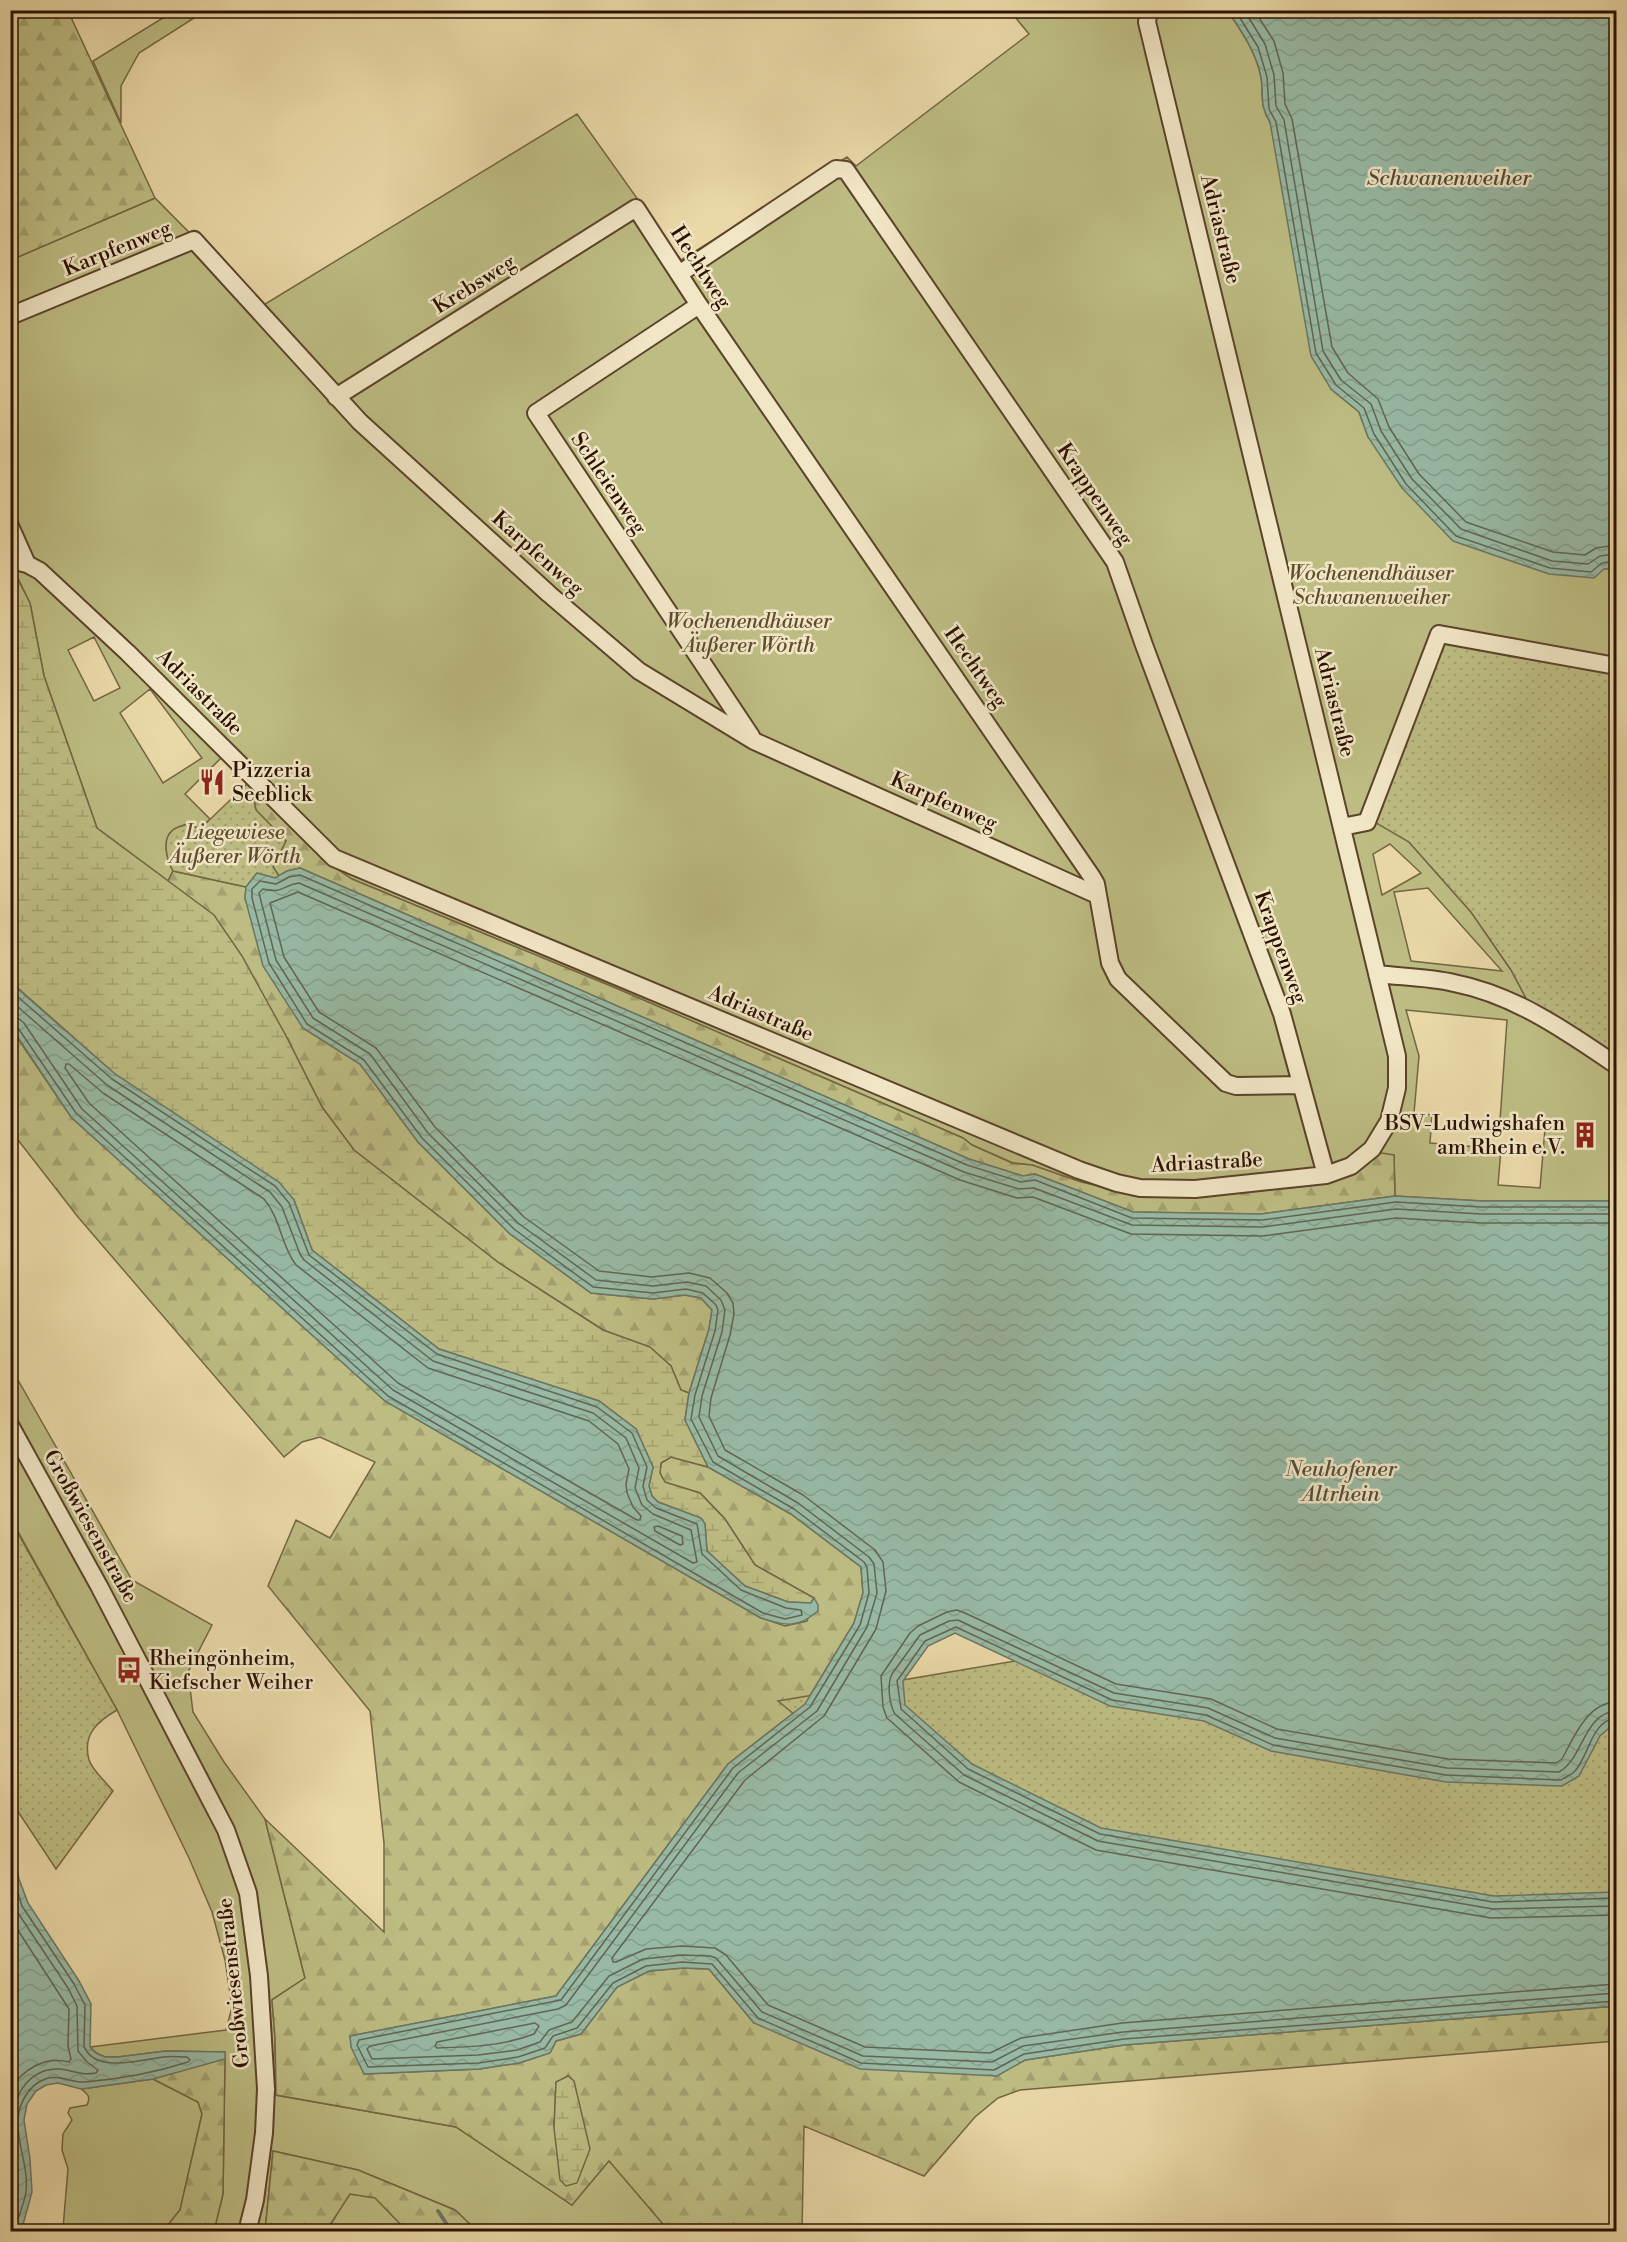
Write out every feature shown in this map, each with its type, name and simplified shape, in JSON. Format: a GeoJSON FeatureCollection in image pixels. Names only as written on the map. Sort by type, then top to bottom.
{"type":"FeatureCollection","features":[{"type":"Feature","properties":{"kind":"street","name":"Adriastraße"},"geometry":{"type":"LineString","coordinates":[[19,562],[40,571],[128,653],[334,858],[1079,1170],[1117,1183],[1140,1188],[1195,1189],[1326,1176],[1351,1166],[1372,1149],[1389,1121],[1397,1088],[1397,1056],[1147,22],[1149,10]]}},
{"type":"Feature","properties":{"kind":"street","name":"Krappenweg"},"geometry":{"type":"LineString","coordinates":[[679,274],[836,169],[846,170],[1114,562],[1282,1014],[1326,1176]]}},
{"type":"Feature","properties":{"kind":"street","name":"Hechtweg"},"geometry":{"type":"LineString","coordinates":[[636,208],[699,305],[1092,877],[1096,884],[1112,971],[1118,979],[1226,1083],[1236,1086],[1301,1085]]}},
{"type":"Feature","properties":{"kind":"street","name":"Krebsweg"},"geometry":{"type":"LineString","coordinates":[[336,397],[636,208]]}},
{"type":"Feature","properties":{"kind":"street","name":"Karpfenweg"},"geometry":{"type":"LineString","coordinates":[[10,316],[194,240],[360,422],[610,647],[639,670],[754,741],[1097,895]]}},
{"type":"Feature","properties":{"kind":"street","name":"Schleienweg"},"geometry":{"type":"LineString","coordinates":[[699,305],[536,413],[754,741]]}},
{"type":"Feature","properties":{"kind":"street"},"geometry":{"type":"LineString","coordinates":[[10,526],[19,562]]}},
{"type":"Feature","properties":{"kind":"street"},"geometry":{"type":"LineString","coordinates":[[1342,827],[1367,822],[1439,634],[1617,666]]}},
{"type":"Feature","properties":{"kind":"street"},"geometry":{"type":"LineString","coordinates":[[1377,974],[1455,983],[1518,1003],[1573,1035],[1617,1065]]}},
{"type":"Feature","properties":{"kind":"street","name":"Großwiesenstraße"},"geometry":{"type":"LineString","coordinates":[[10,1425],[99,1586],[226,1830],[248,1893],[259,1976],[266,2089],[264,2133],[255,2200],[247,2232]]}},
{"type":"Feature","properties":{"kind":"green space"},"geometry":{"type":"Polygon","coordinates":[[[11,10],[68,11],[155,198],[11,260],[11,10]]]}},
{"type":"Feature","properties":{"kind":"green space"},"geometry":{"type":"Polygon","coordinates":[[[174,11],[205,11],[139,53],[121,86],[121,123],[93,61],[174,11]]]}},
{"type":"Feature","properties":{"kind":"green space","name":"Wochenendhäuser Äußerer Wörth"},"geometry":{"type":"Polygon","coordinates":[[[1010,11],[1228,11],[1248,42],[1259,68],[1263,105],[1270,122],[1331,389],[1359,412],[1368,437],[1604,569],[1616,568],[1616,670],[1409,842],[1471,912],[1511,970],[1527,1000],[1616,1060],[1616,1201],[1482,1201],[1395,1196],[1394,1155],[1338,1178],[1309,1186],[1202,1196],[1135,1194],[1081,1182],[1032,1165],[1013,1163],[972,1145],[963,1138],[618,989],[352,879],[331,865],[224,755],[185,794],[210,819],[200,829],[186,824],[169,834],[166,850],[173,871],[168,881],[97,828],[44,676],[30,603],[11,564],[11,260],[155,198],[262,306],[577,114],[681,260],[847,157],[856,166],[1029,34],[1010,11]],[[94,637],[68,650],[94,701],[120,688],[94,637]],[[150,689],[120,713],[163,783],[202,758],[150,689]],[[1390,844],[1373,854],[1382,895],[1421,873],[1390,844]],[[1428,888],[1394,892],[1411,961],[1502,971],[1428,888]],[[1406,1010],[1419,1056],[1414,1113],[1432,1115],[1430,1143],[1501,1149],[1498,1185],[1540,1188],[1545,1129],[1503,1126],[1503,1121],[1500,1121],[1507,1020],[1406,1010]]]}},
{"type":"Feature","properties":{"kind":"green space"},"geometry":{"type":"Polygon","coordinates":[[[10,564],[30,603],[44,676],[97,828],[214,915],[242,956],[322,1107],[354,1150],[499,1263],[603,1330],[650,1347],[671,1366],[681,1390],[689,1393],[685,1420],[708,1467],[671,1457],[661,1463],[660,1473],[665,1482],[700,1493],[725,1519],[755,1565],[814,1598],[811,1603],[788,1602],[745,1586],[707,1551],[705,1524],[701,1518],[658,1502],[652,1496],[649,1486],[653,1467],[636,1429],[599,1401],[439,1349],[312,1250],[294,1200],[115,1074],[11,982],[10,564]]]}},
{"type":"Feature","properties":{"kind":"green space"},"geometry":{"type":"Polygon","coordinates":[[[1442,639],[1616,670],[1616,1060],[1527,1000],[1511,970],[1471,912],[1409,842],[1371,820],[1442,639]]]}},
{"type":"Feature","properties":{"kind":"green space"},"geometry":{"type":"Polygon","coordinates":[[[250,781],[331,865],[352,879],[618,989],[963,1138],[972,1145],[1012,1163],[1032,1165],[1081,1182],[1135,1194],[1202,1196],[1309,1186],[1338,1178],[1375,1152],[1394,1155],[1395,1196],[1261,1214],[1133,1212],[1035,1174],[1023,1176],[969,1159],[300,868],[287,871],[279,876],[273,867],[286,841],[256,810],[250,781]]]}},
{"type":"Feature","properties":{"kind":"green space","name":"Liegewiese Äußerer Wörth"},"geometry":{"type":"Polygon","coordinates":[[[250,781],[256,810],[286,841],[273,867],[279,876],[275,878],[257,873],[246,887],[173,871],[166,850],[169,834],[174,829],[187,824],[200,829],[250,781]]]}},
{"type":"Feature","properties":{"kind":"green space"},"geometry":{"type":"Polygon","coordinates":[[[173,871],[246,887],[245,899],[303,1028],[360,1064],[418,1142],[510,1234],[591,1293],[653,1299],[685,1295],[701,1298],[712,1310],[709,1329],[689,1393],[681,1390],[671,1366],[650,1348],[603,1330],[499,1263],[354,1150],[322,1107],[285,1034],[168,881],[173,871]]]}},
{"type":"Feature","properties":{"kind":"green space"},"geometry":{"type":"Polygon","coordinates":[[[10,1027],[71,1117],[385,1401],[761,1618],[785,1626],[807,1621],[814,1598],[755,1565],[725,1519],[700,1493],[665,1483],[660,1473],[661,1463],[671,1457],[708,1467],[791,1514],[861,1567],[863,1593],[854,1623],[805,1704],[728,1764],[556,1996],[350,2036],[364,2074],[479,2069],[519,2063],[550,2053],[556,2041],[581,2034],[617,1987],[649,1971],[683,1968],[709,1969],[754,2023],[996,2076],[1025,2060],[1124,2045],[1616,2006],[1616,2041],[1020,2090],[998,2098],[975,2117],[924,2176],[804,2126],[802,2232],[669,2231],[609,2161],[572,2205],[456,2127],[276,2095],[272,2000],[305,1978],[265,1819],[384,1932],[384,1843],[370,1711],[268,1586],[296,1520],[330,1538],[375,1462],[320,1437],[302,1442],[284,1457],[78,1217],[11,1131],[10,1027]],[[568,2076],[556,2083],[554,2128],[568,2076]]]}},
{"type":"Feature","properties":{"kind":"green space"},"geometry":{"type":"Polygon","coordinates":[[[10,1366],[132,1580],[212,1625],[188,1672],[193,1712],[224,1762],[265,1819],[305,1978],[272,2000],[276,2095],[456,2127],[572,2205],[609,2160],[669,2231],[477,2231],[455,2210],[358,2170],[273,2151],[265,2231],[214,2231],[223,2194],[225,2052],[166,2051],[105,2057],[90,2047],[226,2030],[232,2007],[225,1960],[212,1912],[189,1858],[117,1710],[11,1519],[10,1366]]]}},
{"type":"Feature","properties":{"kind":"green space"},"geometry":{"type":"Polygon","coordinates":[[[10,1519],[117,1710],[93,1729],[87,1751],[96,1772],[113,1791],[56,1869],[11,1801],[10,1519]]]}},
{"type":"Feature","properties":{"kind":"green space"},"geometry":{"type":"Polygon","coordinates":[[[1616,1554],[1616,1936],[1445,1962],[844,1755],[778,1701],[1039,1657],[1616,1554]]]}},
{"type":"Feature","properties":{"kind":"green space"},"geometry":{"type":"Polygon","coordinates":[[[225,2059],[223,2194],[214,2231],[163,2231],[180,2210],[202,2114],[198,2102],[153,2079],[225,2059]]]}},
{"type":"Feature","properties":{"kind":"green space"},"geometry":{"type":"Polygon","coordinates":[[[568,2076],[574,2081],[590,2149],[577,2183],[566,2186],[560,2180],[554,2128],[556,2082],[568,2076]]]}},
{"type":"Feature","properties":{"kind":"green space"},"geometry":{"type":"Polygon","coordinates":[[[153,2079],[198,2102],[202,2114],[180,2210],[163,2231],[60,2232],[63,2228],[68,2169],[62,2150],[63,2134],[72,2120],[68,2113],[70,2108],[87,2105],[89,2100],[81,2089],[153,2079]]]}},
{"type":"Feature","properties":{"kind":"green space"},"geometry":{"type":"Polygon","coordinates":[[[273,2151],[358,2170],[455,2210],[477,2231],[407,2231],[375,2198],[350,2194],[326,2231],[265,2231],[273,2151]]]}},
{"type":"Feature","properties":{"kind":"green space"},"geometry":{"type":"Polygon","coordinates":[[[349,2194],[375,2197],[407,2231],[326,2232],[349,2194]]]}},
{"type":"Feature","properties":{"kind":"water","name":"Schwanenweiher"},"geometry":{"type":"Polygon","coordinates":[[[1228,11],[1616,11],[1616,568],[1604,569],[1594,578],[1549,574],[1453,541],[1402,488],[1368,437],[1359,412],[1331,389],[1311,356],[1270,122],[1263,105],[1259,68],[1248,42],[1228,11]]]}},
{"type":"Feature","properties":{"kind":"water","name":"Neuhofener Altrhein"},"geometry":{"type":"Polygon","coordinates":[[[300,868],[969,1159],[1023,1176],[1035,1174],[1133,1212],[1261,1214],[1395,1196],[1482,1201],[1616,1201],[1616,1722],[1600,1736],[1579,1776],[1562,1786],[1446,1782],[1271,1751],[1204,1721],[1110,1706],[955,1633],[928,1646],[903,1681],[905,1705],[972,1764],[1101,1828],[1494,1896],[1616,1892],[1616,2006],[1124,2045],[1025,2060],[997,2076],[860,2069],[754,2023],[709,1969],[683,1968],[649,1971],[617,1987],[581,2034],[556,2041],[550,2053],[519,2063],[479,2069],[364,2074],[351,2047],[350,2036],[556,1996],[728,1764],[805,1704],[854,1623],[863,1593],[861,1567],[791,1514],[708,1467],[685,1420],[689,1393],[709,1329],[712,1310],[701,1298],[685,1295],[653,1299],[591,1293],[510,1234],[418,1142],[360,1064],[303,1028],[263,966],[245,898],[246,887],[257,873],[275,878],[287,871],[300,868]]]}},
{"type":"Feature","properties":{"kind":"water"},"geometry":{"type":"Polygon","coordinates":[[[10,982],[115,1074],[279,1182],[294,1200],[312,1250],[439,1349],[599,1401],[636,1429],[653,1467],[649,1486],[652,1496],[658,1502],[701,1518],[705,1524],[707,1551],[745,1586],[788,1602],[811,1603],[814,1598],[818,1611],[804,1621],[791,1624],[761,1618],[385,1401],[71,1117],[11,1027],[10,982]]]}},
{"type":"Feature","properties":{"kind":"water"},"geometry":{"type":"Polygon","coordinates":[[[10,1840],[19,1879],[28,1903],[79,1981],[91,2004],[90,2047],[96,2053],[105,2057],[118,2057],[166,2051],[225,2052],[225,2059],[153,2079],[81,2089],[58,2083],[46,2085],[36,2091],[27,2104],[24,2120],[32,2192],[21,2232],[10,2231],[10,1840]]]}},
{"type":"Feature","properties":{"kind":"waterway"},"geometry":{"type":"LineString","coordinates":[[438,2211],[452,2232]]}},
{"type":"Feature","properties":{"kind":"place","name":"Pizzeria Seeblick"},"geometry":{"type":"Point","coordinates":[212,782]}},
{"type":"Feature","properties":{"kind":"place","name":"BSV-Ludwigshafen am Rhein e.V."},"geometry":{"type":"Point","coordinates":[1585,1135]}},
{"type":"Feature","properties":{"kind":"place","name":"Rheingönheim, Kiefscher Weiher"},"geometry":{"type":"Point","coordinates":[129,1670]}},
{"type":"Feature","properties":{"kind":"park label","name":"Wochenendhäuser Schwanenweiher"},"geometry":{"type":"Point","coordinates":[1371,585]}}]}
